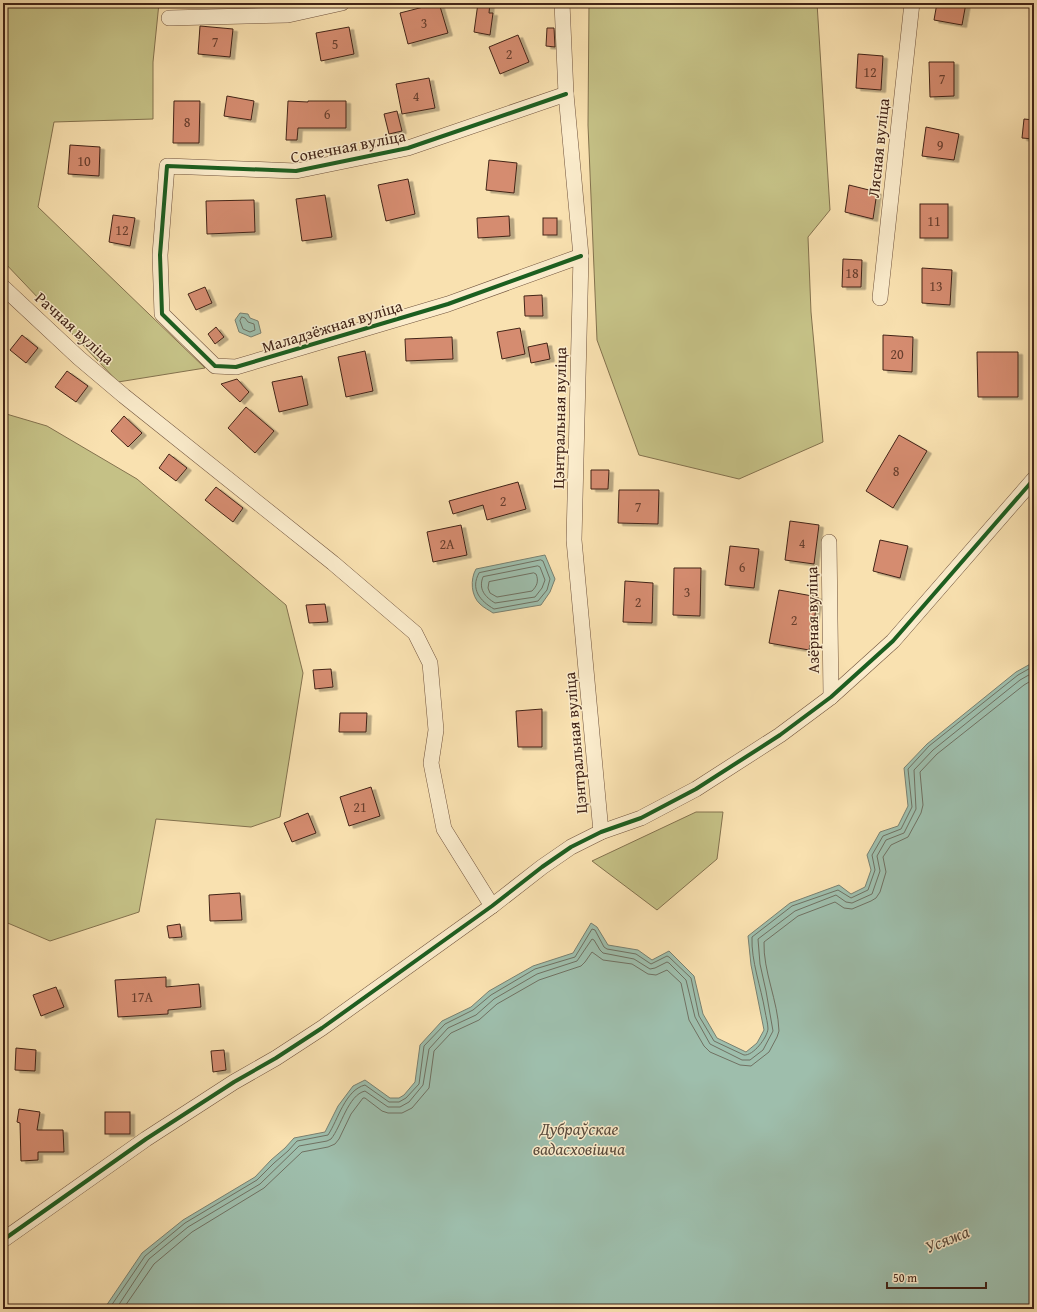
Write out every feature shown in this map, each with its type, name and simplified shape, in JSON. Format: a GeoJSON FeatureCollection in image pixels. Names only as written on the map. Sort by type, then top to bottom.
{"type":"FeatureCollection","features":[{"type":"Feature","properties":{"kind":"street"},"geometry":{"type":"LineString","coordinates":[[169,18],[288,15],[342,3]]}},
{"type":"Feature","properties":{"kind":"street","name":"Цэнтральная вуліца"},"geometry":{"type":"LineString","coordinates":[[562,3],[566,94],[581,256],[574,540],[601,832]]}},
{"type":"Feature","properties":{"kind":"street","name":"Лясная вуліца"},"geometry":{"type":"LineString","coordinates":[[880,298],[912,3]]}},
{"type":"Feature","properties":{"kind":"street","name":"Сонечная вуліца"},"geometry":{"type":"LineString","coordinates":[[160,255],[167,166],[296,171],[408,148],[566,94]]}},
{"type":"Feature","properties":{"kind":"street","name":"Маладзёжная вуліца"},"geometry":{"type":"LineString","coordinates":[[160,255],[162,314],[215,366],[236,368],[448,304],[581,256]]}},
{"type":"Feature","properties":{"kind":"street","name":"Рачная вуліца"},"geometry":{"type":"LineString","coordinates":[[3,287],[79,358],[124,396],[333,563],[415,633],[430,663],[436,730],[431,763],[444,828],[492,906]]}},
{"type":"Feature","properties":{"kind":"street"},"geometry":{"type":"LineString","coordinates":[[3,1240],[146,1139],[234,1082],[276,1058],[322,1028],[492,906],[542,866],[571,847],[601,832],[641,818],[696,789],[780,735],[831,697],[893,641],[1034,479]]}},
{"type":"Feature","properties":{"kind":"street","name":"Азёрная вуліца"},"geometry":{"type":"LineString","coordinates":[[829,542],[831,697]]}},
{"type":"Feature","properties":{"kind":"shaded area"},"geometry":{"type":"Polygon","coordinates":[[[3,3],[159,3],[153,62],[153,119],[54,122],[38,207],[205,368],[118,382],[3,261],[3,3]]]}},
{"type":"Feature","properties":{"kind":"shaded area"},"geometry":{"type":"Polygon","coordinates":[[[589,3],[817,3],[830,210],[808,237],[811,312],[823,442],[739,479],[639,455],[597,340],[588,125],[589,3]]]}},
{"type":"Feature","properties":{"kind":"shaded area"},"geometry":{"type":"Polygon","coordinates":[[[3,413],[47,426],[137,479],[286,605],[303,673],[280,817],[251,827],[156,819],[139,912],[50,941],[3,921],[3,413]]]}},
{"type":"Feature","properties":{"kind":"shaded area"},"geometry":{"type":"Polygon","coordinates":[[[696,812],[723,812],[717,859],[657,910],[592,861],[696,812]]]}},
{"type":"Feature","properties":{"kind":"water"},"geometry":{"type":"Polygon","coordinates":[[[240,313],[248,314],[250,318],[258,321],[261,333],[251,337],[239,332],[235,320],[240,313]]]}},
{"type":"Feature","properties":{"kind":"water"},"geometry":{"type":"Polygon","coordinates":[[[545,555],[555,579],[550,592],[541,605],[493,613],[477,601],[472,587],[476,569],[545,555]]]}},
{"type":"Feature","properties":{"kind":"water","name":"Дубраўскае вадасховішча"},"geometry":{"type":"Polygon","coordinates":[[[1034,662],[1034,1309],[104,1309],[142,1253],[183,1220],[255,1177],[294,1138],[325,1132],[338,1106],[353,1086],[365,1080],[390,1098],[399,1098],[404,1095],[415,1082],[420,1045],[442,1021],[471,1007],[489,991],[533,966],[573,953],[591,923],[597,927],[608,945],[638,950],[652,960],[669,951],[694,976],[703,1014],[717,1038],[746,1052],[757,1043],[764,1030],[751,965],[748,936],[790,903],[839,885],[851,894],[865,887],[871,870],[867,855],[880,832],[898,826],[908,806],[904,768],[927,744],[1016,672],[1034,662]]]}},
{"type":"Feature","properties":{"kind":"building"},"geometry":{"type":"Polygon","coordinates":[[[439,3],[448,33],[408,44],[400,13],[439,3]]]}},
{"type":"Feature","properties":{"kind":"building"},"geometry":{"type":"Polygon","coordinates":[[[478,3],[490,3],[489,13],[493,13],[490,35],[474,32],[478,3]]]}},
{"type":"Feature","properties":{"kind":"building"},"geometry":{"type":"Polygon","coordinates":[[[937,3],[966,3],[962,25],[934,20],[937,3]]]}},
{"type":"Feature","properties":{"kind":"building"},"geometry":{"type":"Polygon","coordinates":[[[200,26],[233,29],[230,57],[198,54],[200,26]]]}},
{"type":"Feature","properties":{"kind":"building"},"geometry":{"type":"Polygon","coordinates":[[[349,27],[354,54],[321,61],[316,33],[349,27]]]}},
{"type":"Feature","properties":{"kind":"building"},"geometry":{"type":"Polygon","coordinates":[[[547,28],[554,28],[555,47],[546,46],[547,28]]]}},
{"type":"Feature","properties":{"kind":"building"},"geometry":{"type":"Polygon","coordinates":[[[518,35],[529,62],[500,74],[489,47],[518,35]]]}},
{"type":"Feature","properties":{"kind":"building"},"geometry":{"type":"Polygon","coordinates":[[[858,54],[883,56],[881,90],[856,88],[858,54]]]}},
{"type":"Feature","properties":{"kind":"building"},"geometry":{"type":"Polygon","coordinates":[[[929,62],[954,62],[954,96],[930,97],[929,62]]]}},
{"type":"Feature","properties":{"kind":"building"},"geometry":{"type":"Polygon","coordinates":[[[429,78],[435,108],[402,114],[396,84],[429,78]]]}},
{"type":"Feature","properties":{"kind":"building"},"geometry":{"type":"Polygon","coordinates":[[[227,96],[254,101],[251,120],[224,116],[227,96]]]}},
{"type":"Feature","properties":{"kind":"building"},"geometry":{"type":"Polygon","coordinates":[[[174,101],[200,101],[199,143],[173,143],[174,101]]]}},
{"type":"Feature","properties":{"kind":"building"},"geometry":{"type":"Polygon","coordinates":[[[288,101],[346,101],[346,128],[298,128],[297,140],[286,140],[288,101]]]}},
{"type":"Feature","properties":{"kind":"building"},"geometry":{"type":"Polygon","coordinates":[[[397,111],[402,131],[389,134],[384,114],[397,111]]]}},
{"type":"Feature","properties":{"kind":"building"},"geometry":{"type":"Polygon","coordinates":[[[1024,119],[1034,120],[1034,139],[1022,138],[1024,119]]]}},
{"type":"Feature","properties":{"kind":"building"},"geometry":{"type":"Polygon","coordinates":[[[926,127],[959,134],[954,160],[922,156],[926,127]]]}},
{"type":"Feature","properties":{"kind":"building"},"geometry":{"type":"Polygon","coordinates":[[[70,145],[100,147],[99,176],[68,174],[70,145]]]}},
{"type":"Feature","properties":{"kind":"building"},"geometry":{"type":"Polygon","coordinates":[[[489,160],[517,163],[514,193],[486,190],[489,160]]]}},
{"type":"Feature","properties":{"kind":"building"},"geometry":{"type":"Polygon","coordinates":[[[408,179],[415,214],[386,221],[378,185],[408,179]]]}},
{"type":"Feature","properties":{"kind":"building"},"geometry":{"type":"Polygon","coordinates":[[[849,185],[877,192],[873,219],[845,212],[849,185]]]}},
{"type":"Feature","properties":{"kind":"building"},"geometry":{"type":"Polygon","coordinates":[[[325,195],[332,237],[302,241],[296,199],[325,195]]]}},
{"type":"Feature","properties":{"kind":"building"},"geometry":{"type":"Polygon","coordinates":[[[254,200],[255,232],[207,234],[206,201],[254,200]]]}},
{"type":"Feature","properties":{"kind":"building"},"geometry":{"type":"Polygon","coordinates":[[[920,204],[948,204],[948,238],[920,238],[920,204]]]}},
{"type":"Feature","properties":{"kind":"building"},"geometry":{"type":"Polygon","coordinates":[[[113,215],[135,218],[130,246],[109,242],[113,215]]]}},
{"type":"Feature","properties":{"kind":"building"},"geometry":{"type":"Polygon","coordinates":[[[509,216],[510,236],[478,238],[477,218],[509,216]]]}},
{"type":"Feature","properties":{"kind":"building"},"geometry":{"type":"Polygon","coordinates":[[[543,218],[557,218],[557,235],[543,235],[543,218]]]}},
{"type":"Feature","properties":{"kind":"building"},"geometry":{"type":"Polygon","coordinates":[[[843,259],[862,260],[861,287],[842,287],[843,259]]]}},
{"type":"Feature","properties":{"kind":"building"},"geometry":{"type":"Polygon","coordinates":[[[922,268],[952,270],[950,305],[922,303],[922,268]]]}},
{"type":"Feature","properties":{"kind":"building"},"geometry":{"type":"Polygon","coordinates":[[[205,287],[212,303],[196,310],[188,294],[205,287]]]}},
{"type":"Feature","properties":{"kind":"building"},"geometry":{"type":"Polygon","coordinates":[[[542,295],[543,316],[525,316],[524,296],[542,295]]]}},
{"type":"Feature","properties":{"kind":"building"},"geometry":{"type":"Polygon","coordinates":[[[216,327],[224,337],[215,344],[208,334],[216,327]]]}},
{"type":"Feature","properties":{"kind":"building"},"geometry":{"type":"Polygon","coordinates":[[[520,328],[525,354],[502,359],[497,332],[520,328]]]}},
{"type":"Feature","properties":{"kind":"building"},"geometry":{"type":"Polygon","coordinates":[[[22,335],[38,348],[26,363],[10,350],[22,335]]]}},
{"type":"Feature","properties":{"kind":"building"},"geometry":{"type":"Polygon","coordinates":[[[883,335],[913,337],[912,372],[883,370],[883,335]]]}},
{"type":"Feature","properties":{"kind":"building"},"geometry":{"type":"Polygon","coordinates":[[[452,337],[453,359],[406,361],[405,339],[452,337]]]}},
{"type":"Feature","properties":{"kind":"building"},"geometry":{"type":"Polygon","coordinates":[[[547,343],[550,359],[531,363],[528,347],[547,343]]]}},
{"type":"Feature","properties":{"kind":"building"},"geometry":{"type":"Polygon","coordinates":[[[365,351],[373,391],[346,397],[338,357],[365,351]]]}},
{"type":"Feature","properties":{"kind":"building"},"geometry":{"type":"Polygon","coordinates":[[[977,352],[1018,352],[1018,397],[978,397],[977,352]]]}},
{"type":"Feature","properties":{"kind":"building"},"geometry":{"type":"Polygon","coordinates":[[[67,371],[88,386],[76,402],[55,387],[67,371]]]}},
{"type":"Feature","properties":{"kind":"building"},"geometry":{"type":"Polygon","coordinates":[[[302,376],[308,405],[279,412],[272,382],[302,376]]]}},
{"type":"Feature","properties":{"kind":"building"},"geometry":{"type":"Polygon","coordinates":[[[237,379],[249,392],[240,402],[221,384],[237,379]]]}},
{"type":"Feature","properties":{"kind":"building"},"geometry":{"type":"Polygon","coordinates":[[[246,407],[274,431],[255,453],[228,428],[246,407]]]}},
{"type":"Feature","properties":{"kind":"building"},"geometry":{"type":"Polygon","coordinates":[[[124,416],[142,433],[128,447],[111,431],[124,416]]]}},
{"type":"Feature","properties":{"kind":"building"},"geometry":{"type":"Polygon","coordinates":[[[899,435],[927,451],[893,508],[866,491],[899,435]]]}},
{"type":"Feature","properties":{"kind":"building"},"geometry":{"type":"Polygon","coordinates":[[[169,454],[187,468],[176,481],[159,468],[169,454]]]}},
{"type":"Feature","properties":{"kind":"building"},"geometry":{"type":"Polygon","coordinates":[[[591,470],[609,470],[608,489],[591,489],[591,470]]]}},
{"type":"Feature","properties":{"kind":"building"},"geometry":{"type":"Polygon","coordinates":[[[518,482],[526,509],[487,520],[483,505],[453,514],[449,501],[518,482]]]}},
{"type":"Feature","properties":{"kind":"building"},"geometry":{"type":"Polygon","coordinates":[[[216,487],[243,508],[233,522],[205,500],[216,487]]]}},
{"type":"Feature","properties":{"kind":"building"},"geometry":{"type":"Polygon","coordinates":[[[619,490],[659,490],[658,524],[618,523],[619,490]]]}},
{"type":"Feature","properties":{"kind":"building"},"geometry":{"type":"Polygon","coordinates":[[[790,521],[819,525],[814,564],[785,560],[790,521]]]}},
{"type":"Feature","properties":{"kind":"building"},"geometry":{"type":"Polygon","coordinates":[[[461,525],[467,555],[433,562],[427,532],[461,525]]]}},
{"type":"Feature","properties":{"kind":"building"},"geometry":{"type":"Polygon","coordinates":[[[880,540],[908,546],[900,578],[873,571],[880,540]]]}},
{"type":"Feature","properties":{"kind":"building"},"geometry":{"type":"Polygon","coordinates":[[[730,546],[759,549],[754,588],[725,585],[730,546]]]}},
{"type":"Feature","properties":{"kind":"building"},"geometry":{"type":"Polygon","coordinates":[[[674,568],[701,568],[700,616],[673,615],[674,568]]]}},
{"type":"Feature","properties":{"kind":"building"},"geometry":{"type":"Polygon","coordinates":[[[625,581],[653,583],[652,623],[623,622],[625,581]]]}},
{"type":"Feature","properties":{"kind":"building"},"geometry":{"type":"Polygon","coordinates":[[[779,590],[818,597],[809,650],[769,643],[779,590]]]}},
{"type":"Feature","properties":{"kind":"building"},"geometry":{"type":"Polygon","coordinates":[[[325,604],[328,622],[309,623],[306,605],[325,604]]]}},
{"type":"Feature","properties":{"kind":"building"},"geometry":{"type":"Polygon","coordinates":[[[331,669],[333,687],[315,689],[313,670],[331,669]]]}},
{"type":"Feature","properties":{"kind":"building"},"geometry":{"type":"Polygon","coordinates":[[[542,709],[542,747],[518,747],[516,711],[542,709]]]}},
{"type":"Feature","properties":{"kind":"building"},"geometry":{"type":"Polygon","coordinates":[[[340,713],[367,713],[366,732],[339,732],[340,713]]]}},
{"type":"Feature","properties":{"kind":"building"},"geometry":{"type":"Polygon","coordinates":[[[371,787],[380,816],[349,826],[340,797],[371,787]]]}},
{"type":"Feature","properties":{"kind":"building"},"geometry":{"type":"Polygon","coordinates":[[[308,813],[316,833],[292,842],[284,823],[308,813]]]}},
{"type":"Feature","properties":{"kind":"building"},"geometry":{"type":"Polygon","coordinates":[[[240,893],[242,920],[210,921],[209,895],[240,893]]]}},
{"type":"Feature","properties":{"kind":"building"},"geometry":{"type":"Polygon","coordinates":[[[180,924],[182,937],[169,938],[167,926],[180,924]]]}},
{"type":"Feature","properties":{"kind":"building"},"geometry":{"type":"Polygon","coordinates":[[[166,977],[166,987],[199,984],[201,1007],[168,1010],[168,1014],[118,1017],[115,980],[166,977]]]}},
{"type":"Feature","properties":{"kind":"building"},"geometry":{"type":"Polygon","coordinates":[[[56,987],[64,1007],[41,1016],[33,995],[56,987]]]}},
{"type":"Feature","properties":{"kind":"building"},"geometry":{"type":"Polygon","coordinates":[[[16,1048],[36,1050],[35,1071],[15,1070],[16,1048]]]}},
{"type":"Feature","properties":{"kind":"building"},"geometry":{"type":"Polygon","coordinates":[[[224,1050],[226,1070],[213,1072],[211,1051],[224,1050]]]}},
{"type":"Feature","properties":{"kind":"building"},"geometry":{"type":"Polygon","coordinates":[[[19,1109],[40,1112],[37,1130],[63,1130],[64,1152],[38,1152],[38,1160],[21,1161],[20,1123],[17,1122],[19,1109]]]}},
{"type":"Feature","properties":{"kind":"building"},"geometry":{"type":"Polygon","coordinates":[[[105,1112],[130,1112],[130,1134],[105,1134],[105,1112]]]}},
{"type":"Feature","properties":{"kind":"cycle path"},"geometry":{"type":"LineString","coordinates":[[566,94],[408,148],[296,171],[167,166],[160,255],[162,314],[215,366],[236,367],[448,304],[581,256]]}},
{"type":"Feature","properties":{"kind":"cycle path"},"geometry":{"type":"LineString","coordinates":[[3,1240],[146,1139],[234,1082],[276,1058],[322,1028],[492,906],[542,867],[571,847],[601,832],[641,818],[696,789],[780,735],[831,697],[893,641],[1034,479]]}},
{"type":"Feature","properties":{"kind":"water label","name":"Усяжа"},"geometry":{"type":"Point","coordinates":[947,1239]}}]}
